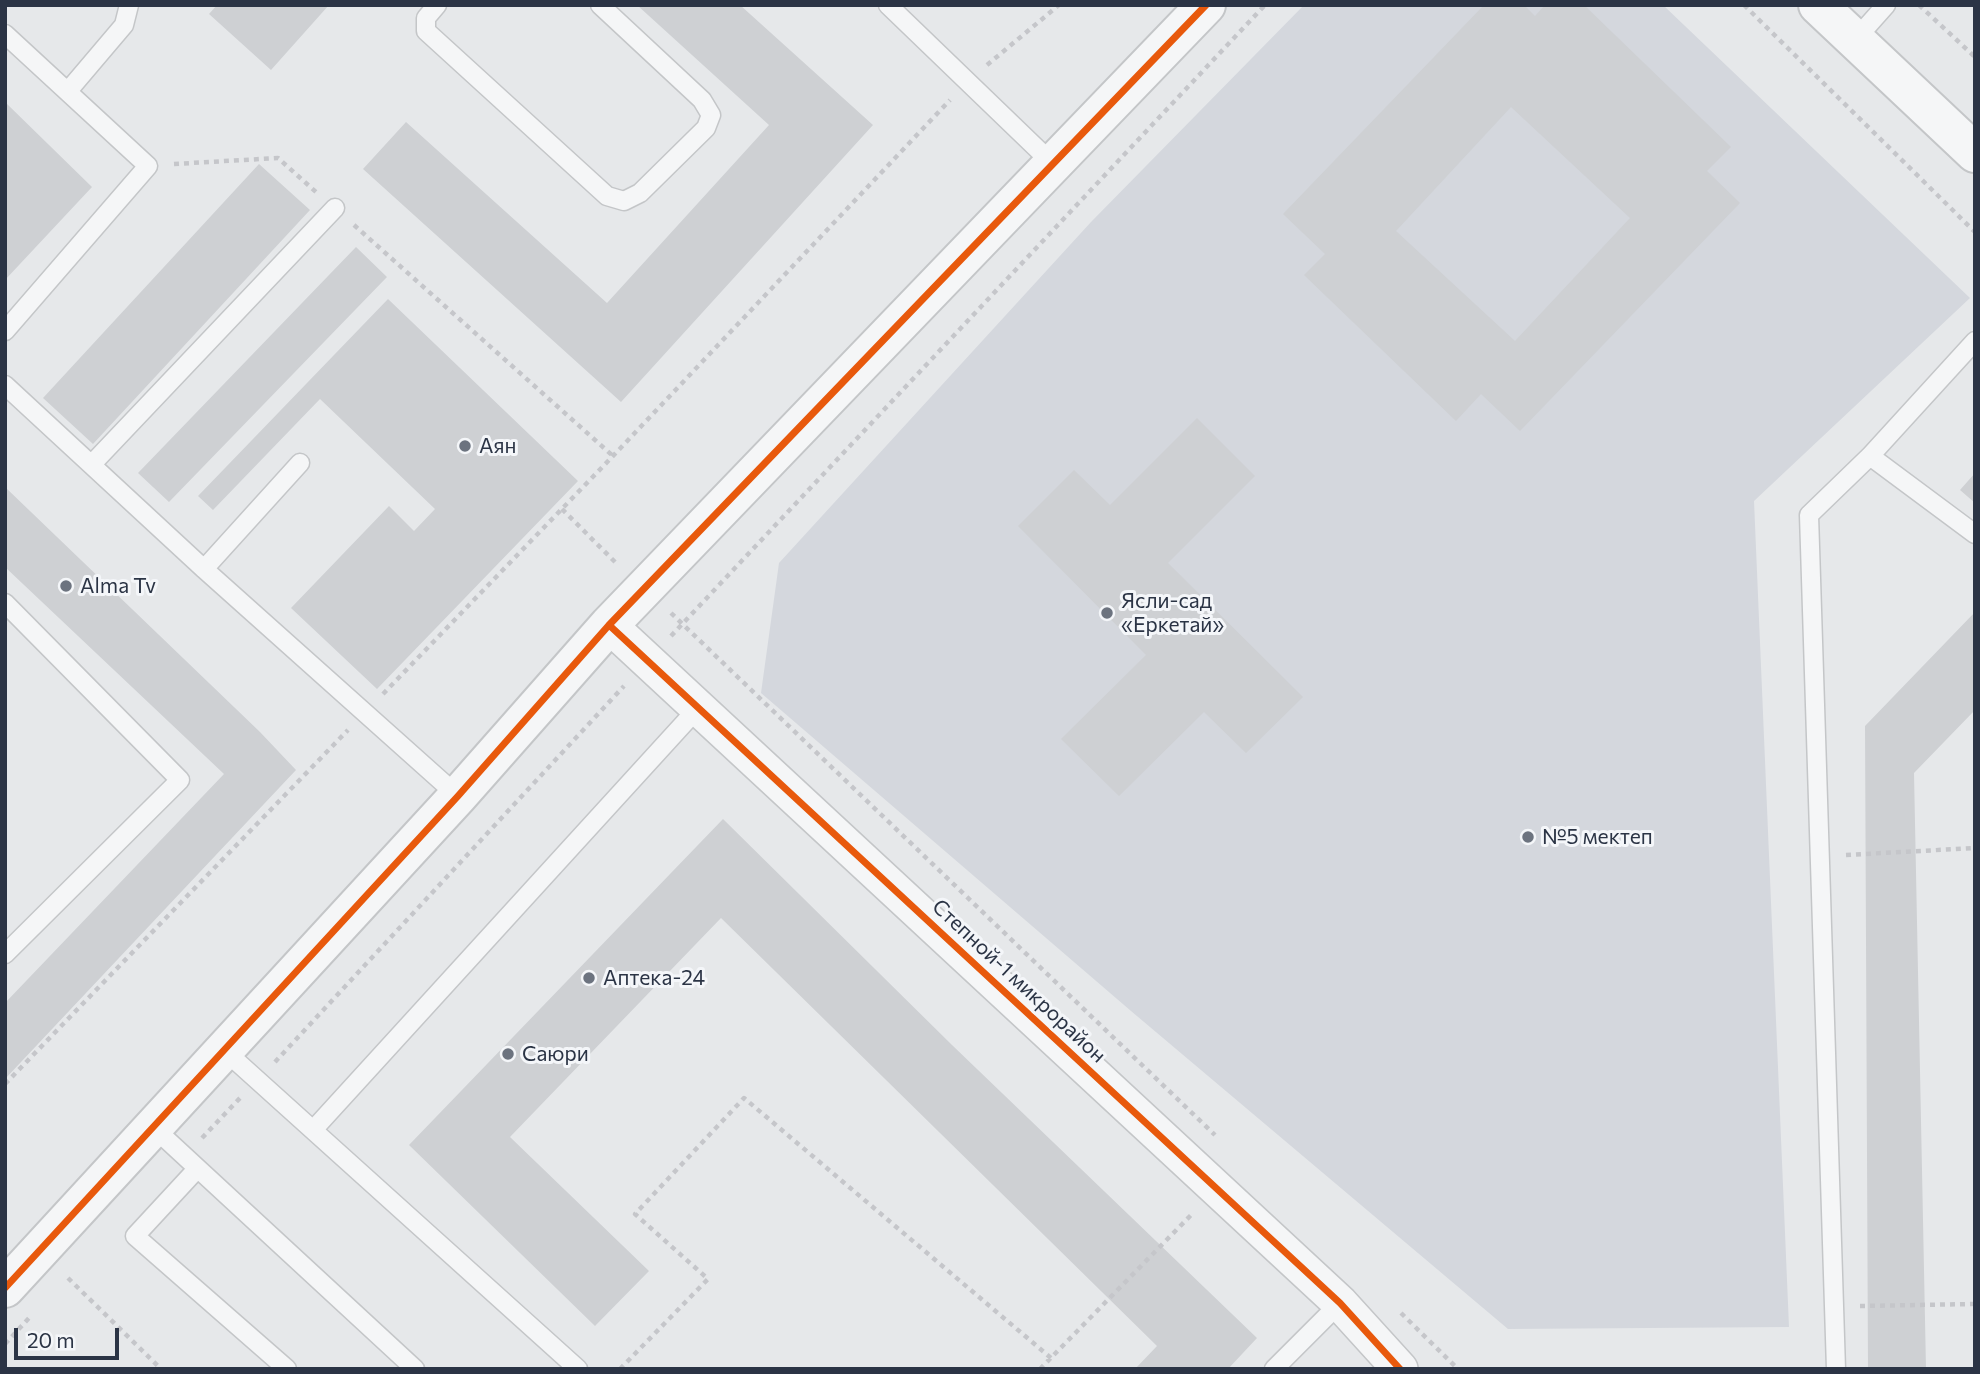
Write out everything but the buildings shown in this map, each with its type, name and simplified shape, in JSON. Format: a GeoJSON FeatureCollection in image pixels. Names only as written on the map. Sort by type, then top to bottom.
{"type":"FeatureCollection","features":[{"type":"Feature","properties":{"kind":"street"},"geometry":{"type":"LineString","coordinates":[[1818,5],[1975,153]]}},
{"type":"Feature","properties":{"kind":"street"},"geometry":{"type":"LineString","coordinates":[[5,1288],[458,796],[609,625],[1053,164],[1197,8]]}},
{"type":"Feature","properties":{"kind":"street","name":"Степной-1 микрорайон"},"geometry":{"type":"LineString","coordinates":[[609,625],[1340,1303],[1400,1369]]}},
{"type":"Feature","properties":{"kind":"lane"},"geometry":{"type":"LineString","coordinates":[[68,91],[124,25],[129,5]]}},
{"type":"Feature","properties":{"kind":"lane"},"geometry":{"type":"LineString","coordinates":[[438,5],[426,18],[426,31],[607,196],[624,201],[650,184],[706,128],[711,115],[702,100],[600,5]]}},
{"type":"Feature","properties":{"kind":"lane"},"geometry":{"type":"LineString","coordinates":[[888,5],[1053,164]]}},
{"type":"Feature","properties":{"kind":"lane"},"geometry":{"type":"LineString","coordinates":[[1854,41],[1886,5]]}},
{"type":"Feature","properties":{"kind":"lane"},"geometry":{"type":"LineString","coordinates":[[5,34],[148,166],[5,331]]}},
{"type":"Feature","properties":{"kind":"lane"},"geometry":{"type":"LineString","coordinates":[[92,464],[335,208]]}},
{"type":"Feature","properties":{"kind":"lane"},"geometry":{"type":"LineString","coordinates":[[1836,1369],[1809,515],[1870,456],[1975,341]]}},
{"type":"Feature","properties":{"kind":"lane"},"geometry":{"type":"LineString","coordinates":[[5,385],[204,569],[458,796]]}},
{"type":"Feature","properties":{"kind":"lane"},"geometry":{"type":"LineString","coordinates":[[1870,456],[1975,534]]}},
{"type":"Feature","properties":{"kind":"lane"},"geometry":{"type":"LineString","coordinates":[[204,569],[300,463]]}},
{"type":"Feature","properties":{"kind":"lane"},"geometry":{"type":"LineString","coordinates":[[5,603],[180,780],[5,954]]}},
{"type":"Feature","properties":{"kind":"lane"},"geometry":{"type":"LineString","coordinates":[[313,1130],[698,708]]}},
{"type":"Feature","properties":{"kind":"lane"},"geometry":{"type":"LineString","coordinates":[[224,1050],[578,1369]]}},
{"type":"Feature","properties":{"kind":"lane"},"geometry":{"type":"LineString","coordinates":[[153,1127],[415,1369]]}},
{"type":"Feature","properties":{"kind":"lane"},"geometry":{"type":"LineString","coordinates":[[197,1168],[135,1236],[287,1369]]}},
{"type":"Feature","properties":{"kind":"lane"},"geometry":{"type":"LineString","coordinates":[[1274,1369],[1340,1303]]}},
{"type":"Feature","properties":{"kind":"path"},"geometry":{"type":"LineString","coordinates":[[5,1084],[613,456],[967,82],[1059,5]]}},
{"type":"Feature","properties":{"kind":"path"},"geometry":{"type":"LineString","coordinates":[[257,1080],[1265,5]]}},
{"type":"Feature","properties":{"kind":"path"},"geometry":{"type":"LineString","coordinates":[[1744,5],[1975,232]]}},
{"type":"Feature","properties":{"kind":"path"},"geometry":{"type":"LineString","coordinates":[[1919,5],[1975,57]]}},
{"type":"Feature","properties":{"kind":"path"},"geometry":{"type":"LineString","coordinates":[[148,166],[278,158],[613,456]]}},
{"type":"Feature","properties":{"kind":"path"},"geometry":{"type":"LineString","coordinates":[[562,509],[1223,1143]]}},
{"type":"Feature","properties":{"kind":"path"},"geometry":{"type":"LineString","coordinates":[[1820,856],[1975,848]]}},
{"type":"Feature","properties":{"kind":"path"},"geometry":{"type":"LineString","coordinates":[[620,1369],[708,1279],[635,1214],[744,1098],[1051,1358]]}},
{"type":"Feature","properties":{"kind":"path"},"geometry":{"type":"LineString","coordinates":[[1040,1369],[1217,1189]]}},
{"type":"Feature","properties":{"kind":"path"},"geometry":{"type":"LineString","coordinates":[[68,1278],[161,1369]]}},
{"type":"Feature","properties":{"kind":"path"},"geometry":{"type":"LineString","coordinates":[[1834,1307],[1975,1304]]}},
{"type":"Feature","properties":{"kind":"path"},"geometry":{"type":"LineString","coordinates":[[1394,1306],[1458,1369]]}},
{"type":"Feature","properties":{"kind":"shaded area","name":"№5 мектеп"},"geometry":{"type":"Polygon","coordinates":[[[1304,5],[1663,5],[1970,298],[1754,501],[1789,1327],[1508,1329],[1131,1011],[761,693],[779,563],[1091,222],[1304,5]]]}},
{"type":"Feature","properties":{"kind":"cycle path"},"geometry":{"type":"LineString","coordinates":[[5,1288],[458,796],[609,625],[1206,5]]}},
{"type":"Feature","properties":{"kind":"cycle path"},"geometry":{"type":"LineString","coordinates":[[609,625],[1340,1303],[1400,1369]]}},
{"type":"Feature","properties":{"kind":"place","name":"Аян"},"geometry":{"type":"Point","coordinates":[465,446]}},
{"type":"Feature","properties":{"kind":"place","name":"Alma Tv"},"geometry":{"type":"Point","coordinates":[66,586]}},
{"type":"Feature","properties":{"kind":"place","name":"Ясли-сад «Еркетай»"},"geometry":{"type":"Point","coordinates":[1107,613]}},
{"type":"Feature","properties":{"kind":"place","name":"№5 мектеп"},"geometry":{"type":"Point","coordinates":[1528,837]}},
{"type":"Feature","properties":{"kind":"place","name":"Аптека-24"},"geometry":{"type":"Point","coordinates":[589,978]}},
{"type":"Feature","properties":{"kind":"place","name":"Саюри"},"geometry":{"type":"Point","coordinates":[508,1054]}}]}
